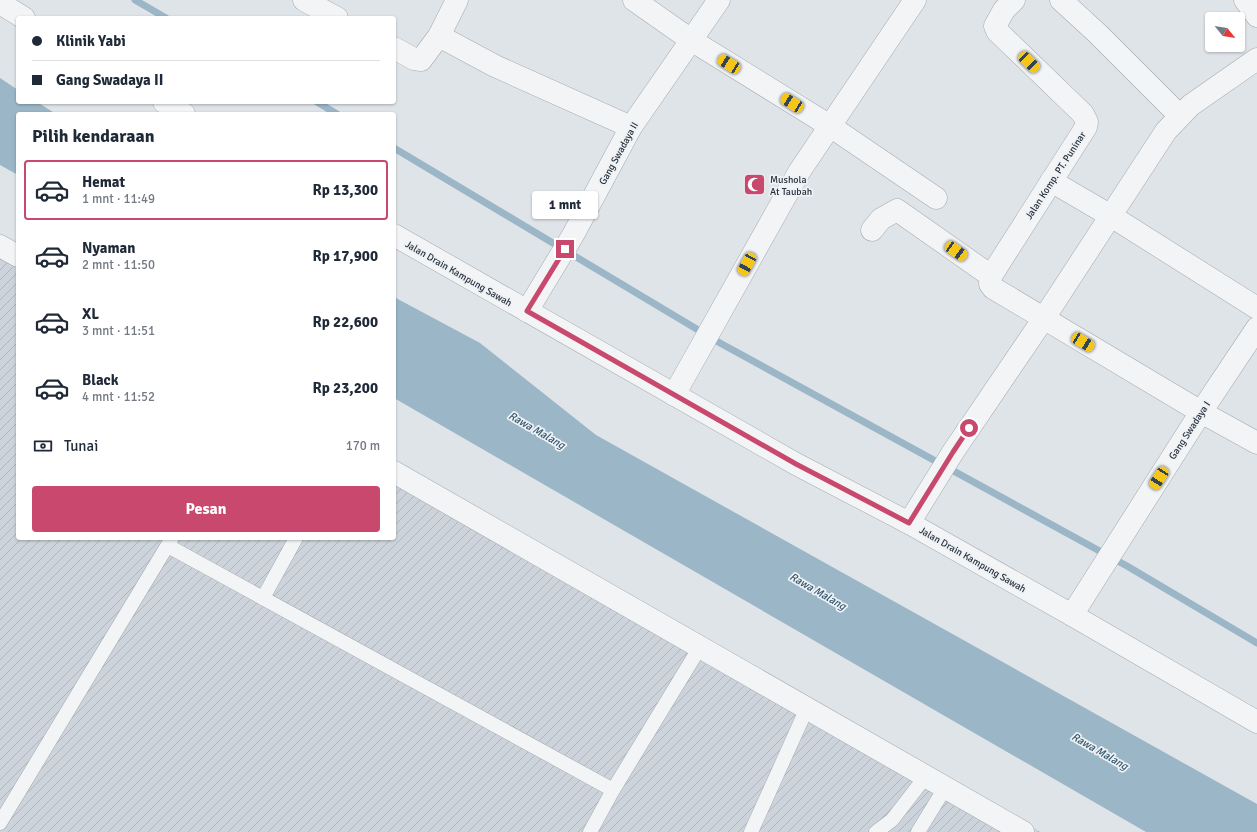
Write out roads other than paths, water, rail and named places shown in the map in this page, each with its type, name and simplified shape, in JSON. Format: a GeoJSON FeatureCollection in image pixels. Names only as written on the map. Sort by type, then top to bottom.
{"type":"FeatureCollection","features":[{"type":"Feature","properties":{"kind":"street"},"geometry":{"type":"LineString","coordinates":[[304,0],[334,16]]}},
{"type":"Feature","properties":{"kind":"street"},"geometry":{"type":"LineString","coordinates":[[396,49],[414,59],[421,60],[439,36],[457,0]]}},
{"type":"Feature","properties":{"kind":"street"},"geometry":{"type":"LineString","coordinates":[[634,0],[691,40],[830,126],[936,198]]}},
{"type":"Feature","properties":{"kind":"street","name":"Gang Swadaya II"},"geometry":{"type":"LineString","coordinates":[[527,311],[573,235],[631,127],[719,0]]}},
{"type":"Feature","properties":{"kind":"street"},"geometry":{"type":"LineString","coordinates":[[674,395],[799,172],[915,0]]}},
{"type":"Feature","properties":{"kind":"street","name":"Jalan Komp. PT. Puninar"},"geometry":{"type":"LineString","coordinates":[[992,282],[1051,181],[1088,122],[1083,114],[997,31],[995,26],[997,21],[1014,0]]}},
{"type":"Feature","properties":{"kind":"street"},"geometry":{"type":"LineString","coordinates":[[1061,0],[1098,34],[1180,116]]}},
{"type":"Feature","properties":{"kind":"street"},"geometry":{"type":"LineString","coordinates":[[1245,0],[1257,16]]}},
{"type":"Feature","properties":{"kind":"street"},"geometry":{"type":"LineString","coordinates":[[0,3],[21,16]]}},
{"type":"Feature","properties":{"kind":"street"},"geometry":{"type":"LineString","coordinates":[[439,36],[495,66],[631,127]]}},
{"type":"Feature","properties":{"kind":"street"},"geometry":{"type":"LineString","coordinates":[[909,523],[953,452],[1044,318],[1166,131],[1191,105],[1257,59]]}},
{"type":"Feature","properties":{"kind":"street"},"geometry":{"type":"LineString","coordinates":[[167,104],[181,112]]}},
{"type":"Feature","properties":{"kind":"street"},"geometry":{"type":"LineString","coordinates":[[1051,181],[1111,216],[1257,308]]}},
{"type":"Feature","properties":{"kind":"street"},"geometry":{"type":"LineString","coordinates":[[872,230],[880,219],[897,210],[992,282],[1044,318],[1201,412],[1257,443]]}},
{"type":"Feature","properties":{"kind":"street","name":"Jalan Drain Kampung Sawah"},"geometry":{"type":"LineString","coordinates":[[396,236],[796,464],[909,523],[1257,722]]}},
{"type":"Feature","properties":{"kind":"street"},"geometry":{"type":"LineString","coordinates":[[0,246],[16,255]]}},
{"type":"Feature","properties":{"kind":"street","name":"Gang Swadaya I"},"geometry":{"type":"LineString","coordinates":[[1072,615],[1201,412],[1257,328]]}},
{"type":"Feature","properties":{"kind":"street"},"geometry":{"type":"LineString","coordinates":[[396,473],[1023,832]]}},
{"type":"Feature","properties":{"kind":"lane"},"geometry":{"type":"LineString","coordinates":[[263,598],[295,540]]}},
{"type":"Feature","properties":{"kind":"lane"},"geometry":{"type":"LineString","coordinates":[[0,823],[170,542],[263,598],[613,790]]}},
{"type":"Feature","properties":{"kind":"lane"},"geometry":{"type":"LineString","coordinates":[[590,832],[613,790],[700,647]]}},
{"type":"Feature","properties":{"kind":"lane"},"geometry":{"type":"LineString","coordinates":[[751,832],[807,708]]}},
{"type":"Feature","properties":{"kind":"lane"},"geometry":{"type":"LineString","coordinates":[[876,832],[892,820],[926,776]]}},
{"type":"Feature","properties":{"kind":"lane"},"geometry":{"type":"LineString","coordinates":[[918,832],[945,788]]}},
{"type":"Feature","properties":{"kind":"water"},"geometry":{"type":"Polygon","coordinates":[[[0,78],[16,89],[16,104],[40,104],[53,112],[16,112],[16,174],[0,165],[0,78]]]}},
{"type":"Feature","properties":{"kind":"water","name":"Rawa Malang"},"geometry":{"type":"Polygon","coordinates":[[[396,298],[480,343],[596,435],[1257,804],[1257,832],[1146,832],[396,399],[396,298]]]}},
{"type":"Feature","properties":{"kind":"waterway"},"geometry":{"type":"LineString","coordinates":[[135,0],[163,16]]}},
{"type":"Feature","properties":{"kind":"waterway"},"geometry":{"type":"LineString","coordinates":[[320,104],[334,112]]}},
{"type":"Feature","properties":{"kind":"waterway"},"geometry":{"type":"LineString","coordinates":[[396,149],[720,343],[1127,566],[1257,643]]}},
{"type":"Feature","properties":{"kind":"place","name":"Mushola At Taubah"},"geometry":{"type":"Point","coordinates":[754,185]}}]}
